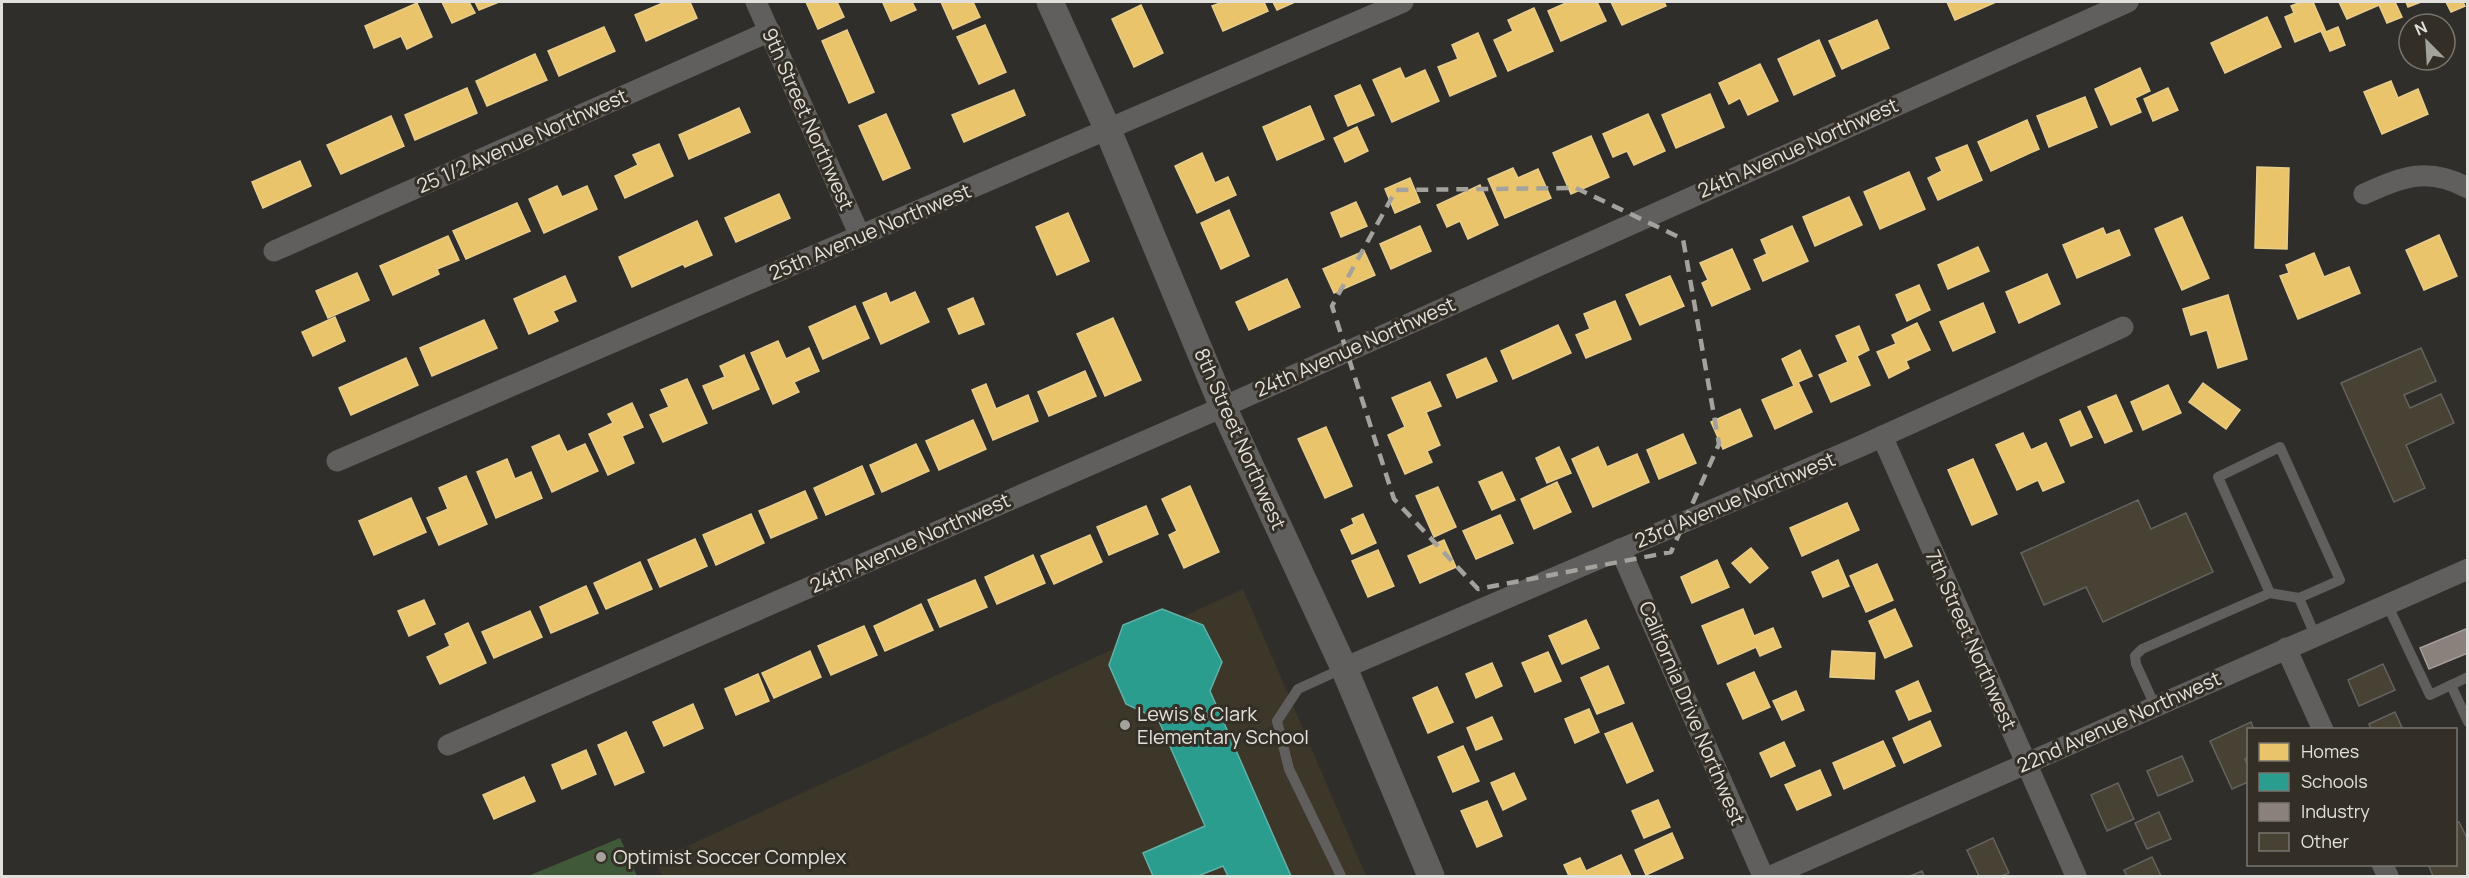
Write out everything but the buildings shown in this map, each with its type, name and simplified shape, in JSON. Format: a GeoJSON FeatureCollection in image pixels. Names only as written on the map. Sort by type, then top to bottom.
{"type":"FeatureCollection","features":[{"type":"Feature","properties":{"kind":"street","name":"9th Street Northwest"},"geometry":{"type":"LineString","coordinates":[[756,2],[860,236]]}},
{"type":"Feature","properties":{"kind":"street","name":"8th Street Northwest"},"geometry":{"type":"LineString","coordinates":[[1050,2],[1107,128],[1223,406],[1344,668],[1429,876]]}},
{"type":"Feature","properties":{"kind":"street","name":"25th Avenue Northwest"},"geometry":{"type":"LineString","coordinates":[[337,461],[1403,2]]}},
{"type":"Feature","properties":{"kind":"street","name":"24th Avenue Northwest"},"geometry":{"type":"LineString","coordinates":[[448,745],[1223,406],[2128,2]]}},
{"type":"Feature","properties":{"kind":"street","name":"25 1/2 Avenue Northwest"},"geometry":{"type":"LineString","coordinates":[[274,251],[770,32]]}},
{"type":"Feature","properties":{"kind":"street"},"geometry":{"type":"LineString","coordinates":[[2364,194],[2403,177],[2431,175],[2452,180],[2468,188]]}},
{"type":"Feature","properties":{"kind":"street","name":"23rd Avenue Northwest"},"geometry":{"type":"LineString","coordinates":[[1344,668],[1882,436],[2123,327]]}},
{"type":"Feature","properties":{"kind":"street","name":"7th Street Northwest"},"geometry":{"type":"LineString","coordinates":[[1882,436],[2076,876]]}},
{"type":"Feature","properties":{"kind":"street","name":"California Drive Northwest"},"geometry":{"type":"LineString","coordinates":[[1620,549],[1763,876]]}},
{"type":"Feature","properties":{"kind":"street","name":"22nd Avenue Northwest"},"geometry":{"type":"LineString","coordinates":[[1771,876],[2468,569]]}},
{"type":"Feature","properties":{"kind":"street"},"geometry":{"type":"LineString","coordinates":[[2286,648],[2323,728]]}},
{"type":"Feature","properties":{"kind":"lane"},"geometry":{"type":"LineString","coordinates":[[2155,706],[2136,664],[2135,656],[2142,650],[2270,593],[2299,598],[2340,580],[2280,447],[2218,477],[2270,593]]}},
{"type":"Feature","properties":{"kind":"lane"},"geometry":{"type":"LineString","coordinates":[[2299,598],[2315,635]]}},
{"type":"Feature","properties":{"kind":"lane"},"geometry":{"type":"LineString","coordinates":[[2388,604],[2430,695],[2468,677]]}},
{"type":"Feature","properties":{"kind":"lane"},"geometry":{"type":"LineString","coordinates":[[1341,876],[1288,769],[1277,721],[1298,689],[1344,668]]}},
{"type":"Feature","properties":{"kind":"lane"},"geometry":{"type":"LineString","coordinates":[[2451,685],[2468,722]]}},
{"type":"Feature","properties":{"kind":"highlighted area"},"geometry":{"type":"Polygon","coordinates":[[[1576,188],[1683,239],[1719,444],[1671,552],[1478,589],[1394,499],[1332,306],[1396,190],[1576,188]]]}},
{"type":"Feature","properties":{"kind":"shaded area","name":"Lewis & Clark Elementary School"},"geometry":{"type":"Polygon","coordinates":[[[1243,589],[1366,876],[662,876],[655,861],[1243,589]]]}},
{"type":"Feature","properties":{"kind":"green space","name":"Optimist Soccer Complex"},"geometry":{"type":"Polygon","coordinates":[[[620,838],[637,876],[528,876],[620,838]]]}},
{"type":"Feature","properties":{"kind":"place","name":"Lewis & Clark Elementary School"},"geometry":{"type":"Point","coordinates":[1125,725]}},
{"type":"Feature","properties":{"kind":"place","name":"Optimist Soccer Complex"},"geometry":{"type":"Point","coordinates":[601,857]}}]}
